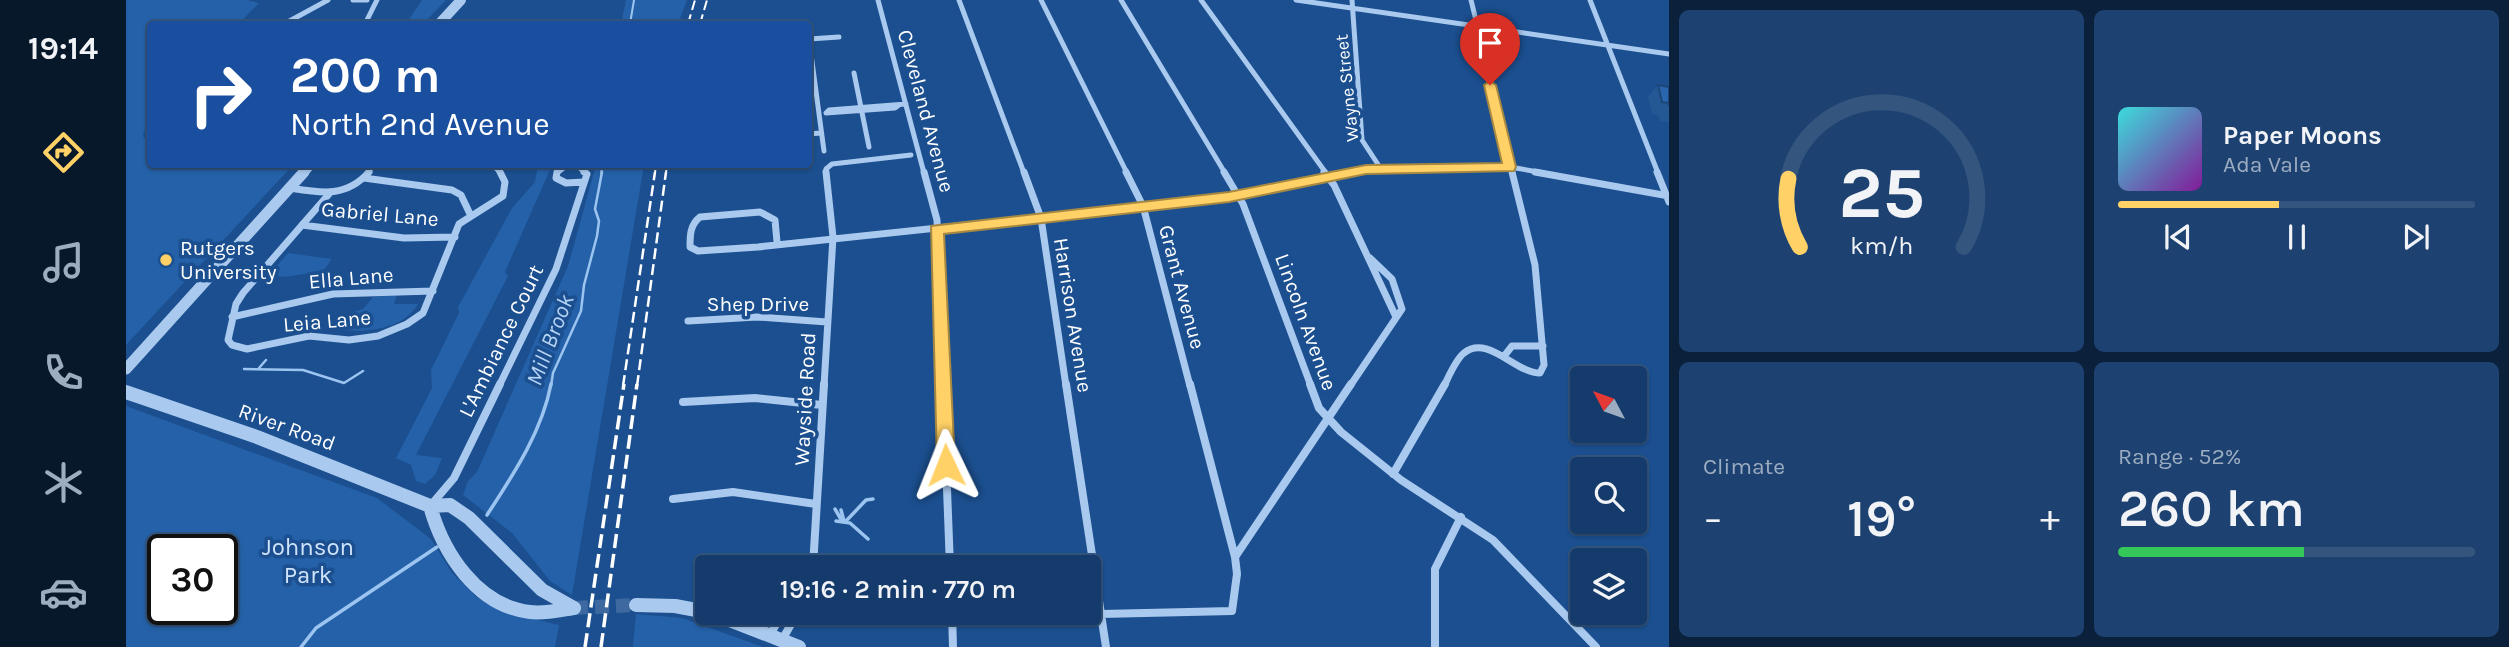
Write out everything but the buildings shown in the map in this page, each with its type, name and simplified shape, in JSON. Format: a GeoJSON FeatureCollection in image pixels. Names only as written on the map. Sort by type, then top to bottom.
{"type":"FeatureCollection","features":[{"type":"Feature","properties":{"kind":"street"},"geometry":{"type":"LineString","coordinates":[[290,21],[328,0]]}},
{"type":"Feature","properties":{"kind":"street"},"geometry":{"type":"LineString","coordinates":[[354,0],[367,0]]}},
{"type":"Feature","properties":{"kind":"street"},"geometry":{"type":"LineString","coordinates":[[366,21],[377,0]]}},
{"type":"Feature","properties":{"kind":"street"},"geometry":{"type":"LineString","coordinates":[[442,21],[461,0]]}},
{"type":"Feature","properties":{"kind":"street","name":"Cleveland Avenue"},"geometry":{"type":"LineString","coordinates":[[878,0],[903,105],[937,220],[950,555]]}},
{"type":"Feature","properties":{"kind":"street","name":"Harrison Avenue"},"geometry":{"type":"LineString","coordinates":[[959,0],[1041,218],[1092,555]]}},
{"type":"Feature","properties":{"kind":"street","name":"Grant Avenue"},"geometry":{"type":"LineString","coordinates":[[1041,0],[1143,205],[1235,557],[1237,574],[1233,611],[1101,614]]}},
{"type":"Feature","properties":{"kind":"street","name":"Lincoln Avenue"},"geometry":{"type":"LineString","coordinates":[[1121,0],[1237,195],[1319,408],[1329,420],[1393,474],[1461,517],[1507,552],[1597,647]]}},
{"type":"Feature","properties":{"kind":"street"},"geometry":{"type":"LineString","coordinates":[[1200,0],[1327,177],[1370,258],[1396,317],[1235,557]]}},
{"type":"Feature","properties":{"kind":"street"},"geometry":{"type":"LineString","coordinates":[[1296,0],[1669,54]]}},
{"type":"Feature","properties":{"kind":"street","name":"Wayne Street"},"geometry":{"type":"LineString","coordinates":[[1352,0],[1362,135],[1381,169]]}},
{"type":"Feature","properties":{"kind":"street"},"geometry":{"type":"LineString","coordinates":[[1393,474],[1463,353],[1476,349],[1505,355],[1520,371],[1540,373],[1544,365],[1535,265],[1471,0]]}},
{"type":"Feature","properties":{"kind":"street"},"geometry":{"type":"LineString","coordinates":[[1590,0],[1668,197]]}},
{"type":"Feature","properties":{"kind":"street"},"geometry":{"type":"LineString","coordinates":[[812,39],[839,37]]}},
{"type":"Feature","properties":{"kind":"street"},"geometry":{"type":"LineString","coordinates":[[812,55],[823,113],[821,132],[824,151]]}},
{"type":"Feature","properties":{"kind":"street"},"geometry":{"type":"LineString","coordinates":[[853,73],[869,148]]}},
{"type":"Feature","properties":{"kind":"street"},"geometry":{"type":"LineString","coordinates":[[823,113],[829,110],[903,105]]}},
{"type":"Feature","properties":{"kind":"street"},"geometry":{"type":"LineString","coordinates":[[812,133],[821,132]]}},
{"type":"Feature","properties":{"kind":"street","name":"Wayside Road"},"geometry":{"type":"LineString","coordinates":[[813,555],[833,236],[826,169],[832,164],[911,155]]}},
{"type":"Feature","properties":{"kind":"street"},"geometry":{"type":"LineString","coordinates":[[777,242],[775,219],[761,212],[700,217],[691,227],[690,247],[698,251],[833,236],[936,230],[1237,195],[1381,169],[1510,167],[1668,197]]}},
{"type":"Feature","properties":{"kind":"street"},"geometry":{"type":"LineString","coordinates":[[126,369],[307,168]]}},
{"type":"Feature","properties":{"kind":"street"},"geometry":{"type":"LineString","coordinates":[[289,188],[329,194],[346,192],[372,168]]}},
{"type":"Feature","properties":{"kind":"street","name":"Leia Lane"},"geometry":{"type":"LineString","coordinates":[[233,317],[228,340],[238,349],[309,336],[349,340],[378,336],[407,324],[423,313],[459,223],[470,214],[498,201],[506,189],[497,168]]}},
{"type":"Feature","properties":{"kind":"street"},"geometry":{"type":"LineString","coordinates":[[562,168],[557,171],[555,178],[566,183],[584,182],[586,170],[582,168]]}},
{"type":"Feature","properties":{"kind":"street"},"geometry":{"type":"LineString","coordinates":[[364,178],[452,190],[461,195],[470,214]]}},
{"type":"Feature","properties":{"kind":"street","name":"L'Ambiance Court"},"geometry":{"type":"LineString","coordinates":[[430,506],[454,478],[556,269],[584,182]]}},
{"type":"Feature","properties":{"kind":"street"},"geometry":{"type":"LineString","coordinates":[[233,317],[243,293],[329,194]]}},
{"type":"Feature","properties":{"kind":"street","name":"Gabriel Lane"},"geometry":{"type":"LineString","coordinates":[[302,225],[404,238],[455,237]]}},
{"type":"Feature","properties":{"kind":"street","name":"Ella Lane"},"geometry":{"type":"LineString","coordinates":[[233,317],[333,294],[433,291]]}},
{"type":"Feature","properties":{"kind":"street","name":"Shep Drive"},"geometry":{"type":"LineString","coordinates":[[688,321],[757,317],[827,322]]}},
{"type":"Feature","properties":{"kind":"street"},"geometry":{"type":"LineString","coordinates":[[1505,355],[1513,346],[1543,346]]}},
{"type":"Feature","properties":{"kind":"street","name":"River Road"},"geometry":{"type":"LineString","coordinates":[[126,392],[257,437],[430,506],[450,505],[469,518],[542,590],[574,608],[527,612],[492,598],[455,561],[435,528],[430,506]]}},
{"type":"Feature","properties":{"kind":"street"},"geometry":{"type":"LineString","coordinates":[[683,401],[755,398],[822,405]]}},
{"type":"Feature","properties":{"kind":"street"},"geometry":{"type":"LineString","coordinates":[[673,499],[733,492],[816,504]]}},
{"type":"Feature","properties":{"kind":"street"},"geometry":{"type":"LineString","coordinates":[[1435,647],[1435,569],[1461,517]]}},
{"type":"Feature","properties":{"kind":"street"},"geometry":{"type":"LineString","coordinates":[[636,605],[695,610]]}},
{"type":"Feature","properties":{"kind":"street","name":"Harrison Avenue"},"geometry":{"type":"LineString","coordinates":[[1101,614],[1106,647]]}},
{"type":"Feature","properties":{"kind":"street"},"geometry":{"type":"LineString","coordinates":[[743,625],[799,647]]}},
{"type":"Feature","properties":{"kind":"street"},"geometry":{"type":"LineString","coordinates":[[776,637],[779,625]]}},
{"type":"Feature","properties":{"kind":"street"},"geometry":{"type":"LineString","coordinates":[[776,637],[787,625]]}},
{"type":"Feature","properties":{"kind":"street"},"geometry":{"type":"LineString","coordinates":[[952,625],[953,647]]}},
{"type":"Feature","properties":{"kind":"green space","name":"Rutgers University"},"geometry":{"type":"Polygon","coordinates":[[[126,0],[247,0],[259,3],[241,21],[147,21],[147,120],[143,136],[147,142],[147,168],[290,168],[126,345],[126,0]]]}},
{"type":"Feature","properties":{"kind":"green space"},"geometry":{"type":"Polygon","coordinates":[[[422,0],[446,0],[426,21],[408,21],[422,0]]]}},
{"type":"Feature","properties":{"kind":"green space"},"geometry":{"type":"Polygon","coordinates":[[[626,0],[687,0],[679,21],[622,21],[626,0]]]}},
{"type":"Feature","properties":{"kind":"green space"},"geometry":{"type":"Polygon","coordinates":[[[537,168],[551,168],[505,272],[508,276],[416,455],[442,458],[435,475],[425,484],[416,481],[411,465],[396,458],[432,388],[431,370],[459,313],[458,307],[512,208],[535,182],[537,168]]]}},
{"type":"Feature","properties":{"kind":"green space"},"geometry":{"type":"Polygon","coordinates":[[[595,168],[643,168],[572,595],[550,581],[512,533],[463,495],[468,481],[477,472],[568,266],[595,168]]]}},
{"type":"Feature","properties":{"kind":"green space"},"geometry":{"type":"Polygon","coordinates":[[[288,253],[332,259],[323,271],[285,277],[269,275],[288,253]]]}},
{"type":"Feature","properties":{"kind":"green space"},"geometry":{"type":"Polygon","coordinates":[[[397,295],[394,304],[418,304],[402,320],[367,330],[332,329],[344,315],[363,309],[373,297],[397,295]]]}},
{"type":"Feature","properties":{"kind":"green space","name":"Johnson Park"},"geometry":{"type":"Polygon","coordinates":[[[126,406],[377,498],[431,539],[452,573],[475,596],[500,611],[559,625],[555,647],[126,647],[126,406]]]}},
{"type":"Feature","properties":{"kind":"green space"},"geometry":{"type":"Polygon","coordinates":[[[636,614],[682,618],[695,625],[763,647],[633,647],[636,614]]]}},
{"type":"Feature","properties":{"kind":"waterway","name":"Mill Brook"},"geometry":{"type":"LineString","coordinates":[[630,21],[634,0]]}},
{"type":"Feature","properties":{"kind":"waterway","name":"Mill Brook"},"geometry":{"type":"LineString","coordinates":[[601,173],[602,168]]}},
{"type":"Feature","properties":{"kind":"waterway","name":"Mill Brook"},"geometry":{"type":"LineString","coordinates":[[551,386],[553,373],[581,311],[584,285],[597,236],[599,221],[595,209],[602,172]]}},
{"type":"Feature","properties":{"kind":"waterway"},"geometry":{"type":"LineString","coordinates":[[259,368],[266,360]]}},
{"type":"Feature","properties":{"kind":"waterway"},"geometry":{"type":"LineString","coordinates":[[244,369],[303,370],[344,383],[363,371]]}},
{"type":"Feature","properties":{"kind":"waterway","name":"Mill Brook"},"geometry":{"type":"LineString","coordinates":[[487,515],[534,436],[551,384]]}},
{"type":"Feature","properties":{"kind":"waterway"},"geometry":{"type":"LineString","coordinates":[[847,520],[866,500],[873,499]]}},
{"type":"Feature","properties":{"kind":"waterway"},"geometry":{"type":"LineString","coordinates":[[835,509],[842,521]]}},
{"type":"Feature","properties":{"kind":"waterway"},"geometry":{"type":"LineString","coordinates":[[841,510],[844,521]]}},
{"type":"Feature","properties":{"kind":"waterway"},"geometry":{"type":"LineString","coordinates":[[836,521],[850,523],[868,539]]}},
{"type":"Feature","properties":{"kind":"waterway","name":"Mill Brook"},"geometry":{"type":"LineString","coordinates":[[301,647],[316,628],[437,547]]}},
{"type":"Feature","properties":{"kind":"tunnel"},"geometry":{"type":"LineString","coordinates":[[574,608],[636,605]]}},
{"type":"Feature","properties":{"kind":"railway"},"geometry":{"type":"LineString","coordinates":[[689,21],[695,0]]}},
{"type":"Feature","properties":{"kind":"railway"},"geometry":{"type":"LineString","coordinates":[[701,21],[707,0]]}},
{"type":"Feature","properties":{"kind":"railway"},"geometry":{"type":"LineString","coordinates":[[655,173],[656,168]]}},
{"type":"Feature","properties":{"kind":"railway"},"geometry":{"type":"LineString","coordinates":[[666,173],[667,168]]}},
{"type":"Feature","properties":{"kind":"railway"},"geometry":{"type":"LineString","coordinates":[[623,386],[655,172]]}},
{"type":"Feature","properties":{"kind":"railway"},"geometry":{"type":"LineString","coordinates":[[637,386],[666,172]]}},
{"type":"Feature","properties":{"kind":"railway"},"geometry":{"type":"LineString","coordinates":[[585,647],[624,384]]}},
{"type":"Feature","properties":{"kind":"railway"},"geometry":{"type":"LineString","coordinates":[[601,647],[637,384]]}},
{"type":"Feature","properties":{"kind":"place","name":"Rutgers University"},"geometry":{"type":"Point","coordinates":[166,260]}},
{"type":"Feature","properties":{"kind":"route"},"geometry":{"type":"LineString","coordinates":[[946,465],[936,230],[1229,197],[1366,169],[1510,167],[1490,85]]}}]}
